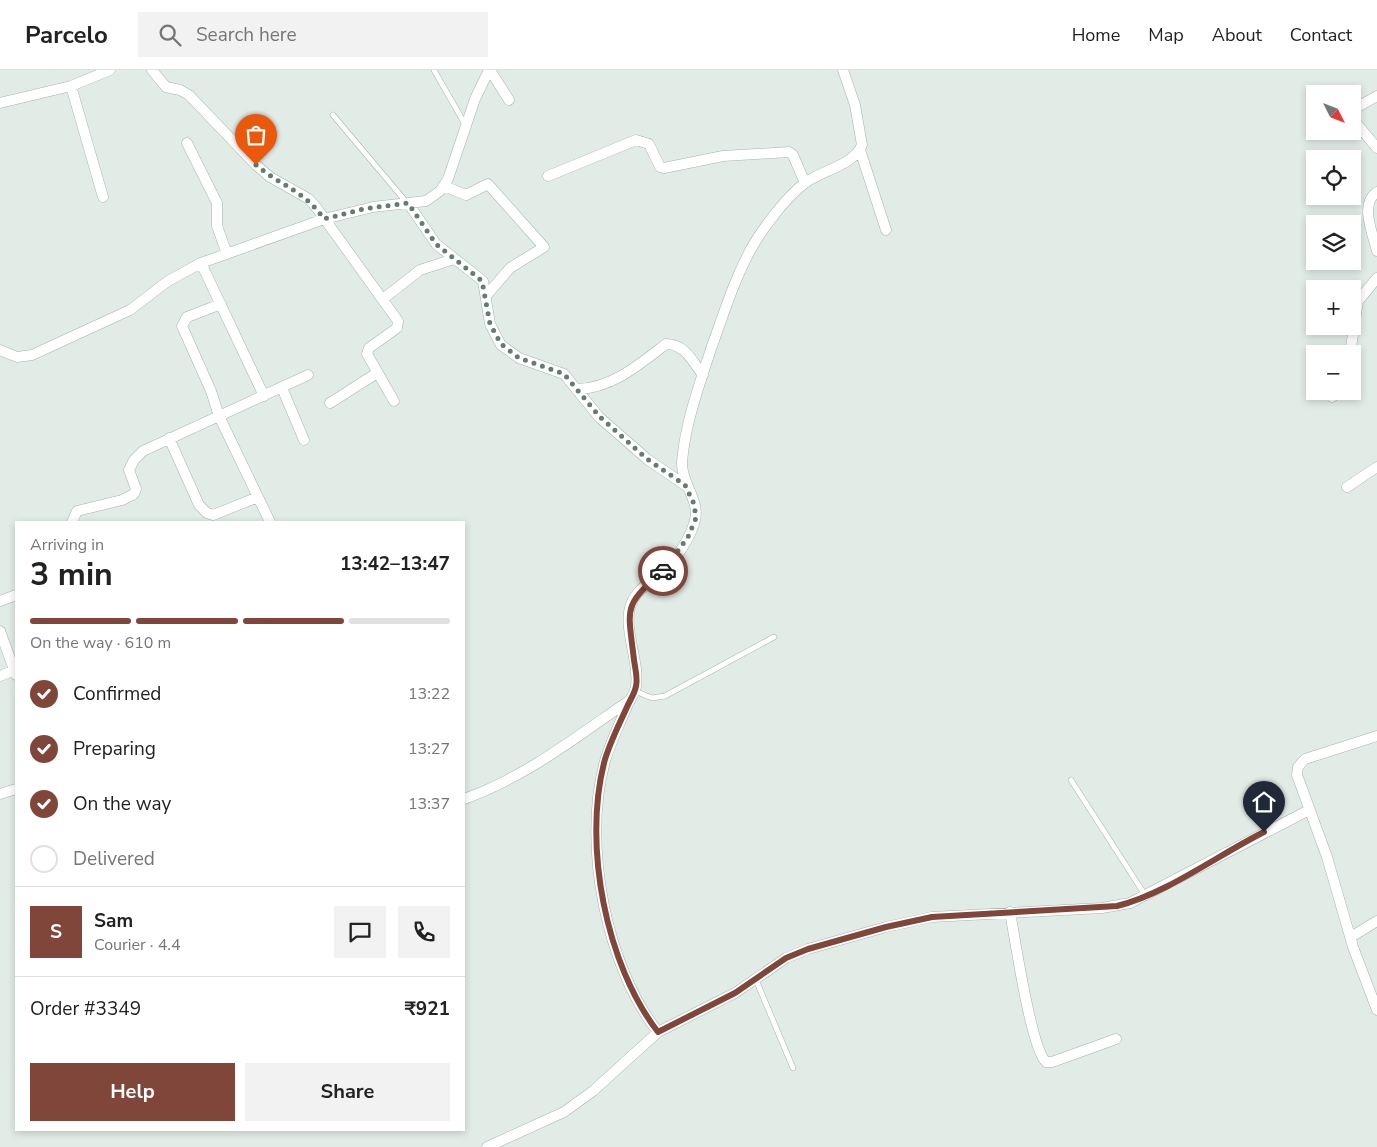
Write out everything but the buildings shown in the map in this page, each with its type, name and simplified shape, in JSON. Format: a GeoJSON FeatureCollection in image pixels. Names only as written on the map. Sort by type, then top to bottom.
{"type":"FeatureCollection","features":[{"type":"Feature","properties":{"kind":"street"},"geometry":{"type":"LineString","coordinates":[[0,103],[71,86],[110,70]]}},
{"type":"Feature","properties":{"kind":"street"},"geometry":{"type":"LineString","coordinates":[[152,70],[166,87],[180,90],[189,95],[256,165],[270,176],[309,199],[383,299],[399,325],[367,351],[377,373],[394,401]]}},
{"type":"Feature","properties":{"kind":"street"},"geometry":{"type":"LineString","coordinates":[[0,350],[17,357],[24,357],[105,323],[139,304],[180,273],[201,263],[324,219],[363,209],[426,201],[444,186],[475,99],[489,70]]}},
{"type":"Feature","properties":{"kind":"street"},"geometry":{"type":"LineString","coordinates":[[489,70],[509,100]]}},
{"type":"Feature","properties":{"kind":"street"},"geometry":{"type":"LineString","coordinates":[[842,70],[855,105],[862,140],[860,150],[886,230]]}},
{"type":"Feature","properties":{"kind":"street"},"geometry":{"type":"LineString","coordinates":[[71,86],[103,197]]}},
{"type":"Feature","properties":{"kind":"street"},"geometry":{"type":"LineString","coordinates":[[1361,105],[1377,96]]}},
{"type":"Feature","properties":{"kind":"street"},"geometry":{"type":"LineString","coordinates":[[1361,129],[1377,148]]}},
{"type":"Feature","properties":{"kind":"street"},"geometry":{"type":"LineString","coordinates":[[548,176],[636,140],[641,140],[649,144],[660,168],[724,156],[789,152],[793,155],[805,183]]}},
{"type":"Feature","properties":{"kind":"street"},"geometry":{"type":"LineString","coordinates":[[187,143],[217,202],[217,226],[227,254]]}},
{"type":"Feature","properties":{"kind":"street"},"geometry":{"type":"LineString","coordinates":[[658,1032],[644,1013],[620,960],[605,910],[598,846],[597,812],[602,774],[608,751],[637,684],[630,622],[632,602],[636,595],[672,562],[694,524],[696,512],[685,485],[682,458],[690,416],[702,375],[739,273],[753,246],[770,222],[794,194],[805,183],[849,159],[860,150]]}},
{"type":"Feature","properties":{"kind":"street"},"geometry":{"type":"LineString","coordinates":[[444,186],[466,195],[488,184],[544,247],[510,268],[486,296]]}},
{"type":"Feature","properties":{"kind":"street"},"geometry":{"type":"LineString","coordinates":[[1377,192],[1370,198],[1367,208],[1377,251]]}},
{"type":"Feature","properties":{"kind":"street"},"geometry":{"type":"LineString","coordinates":[[408,203],[429,237],[454,259],[479,276],[486,296],[490,324],[501,344],[519,358],[557,370],[577,389],[600,417],[647,459],[685,485]]}},
{"type":"Feature","properties":{"kind":"street"},"geometry":{"type":"LineString","coordinates":[[383,299],[420,270],[454,259]]}},
{"type":"Feature","properties":{"kind":"street"},"geometry":{"type":"LineString","coordinates":[[201,263],[264,396]]}},
{"type":"Feature","properties":{"kind":"street"},"geometry":{"type":"LineString","coordinates":[[1351,345],[1358,301],[1377,278]]}},
{"type":"Feature","properties":{"kind":"street"},"geometry":{"type":"LineString","coordinates":[[221,304],[187,317],[182,326],[212,391],[219,416],[270,521]]}},
{"type":"Feature","properties":{"kind":"street"},"geometry":{"type":"LineString","coordinates":[[577,389],[590,389],[605,385],[666,344],[677,344],[685,351],[702,375]]}},
{"type":"Feature","properties":{"kind":"street"},"geometry":{"type":"LineString","coordinates":[[330,402],[377,373]]}},
{"type":"Feature","properties":{"kind":"street"},"geometry":{"type":"LineString","coordinates":[[72,521],[77,511],[122,500],[134,494],[136,489],[129,470],[130,464],[143,452],[169,438],[308,375]]}},
{"type":"Feature","properties":{"kind":"street"},"geometry":{"type":"LineString","coordinates":[[282,388],[304,440]]}},
{"type":"Feature","properties":{"kind":"street"},"geometry":{"type":"LineString","coordinates":[[169,438],[199,505],[207,514],[213,514],[258,497]]}},
{"type":"Feature","properties":{"kind":"street"},"geometry":{"type":"LineString","coordinates":[[1348,488],[1377,467]]}},
{"type":"Feature","properties":{"kind":"street"},"geometry":{"type":"LineString","coordinates":[[0,601],[15,595]]}},
{"type":"Feature","properties":{"kind":"street"},"geometry":{"type":"LineString","coordinates":[[0,631],[15,673],[0,676]]}},
{"type":"Feature","properties":{"kind":"street"},"geometry":{"type":"LineString","coordinates":[[465,800],[539,764],[633,695]]}},
{"type":"Feature","properties":{"kind":"street"},"geometry":{"type":"LineString","coordinates":[[1377,736],[1301,762],[1297,775],[1377,1010]]}},
{"type":"Feature","properties":{"kind":"street"},"geometry":{"type":"LineString","coordinates":[[0,794],[15,789]]}},
{"type":"Feature","properties":{"kind":"street"},"geometry":{"type":"LineString","coordinates":[[487,1147],[564,1112],[593,1091],[658,1032],[756,980],[786,958],[808,949],[886,927],[932,917],[1117,906],[1146,896],[1309,810]]}},
{"type":"Feature","properties":{"kind":"street"},"geometry":{"type":"LineString","coordinates":[[1010,912],[1032,1026],[1042,1058],[1046,1062],[1052,1062],[1116,1039]]}},
{"type":"Feature","properties":{"kind":"street"},"geometry":{"type":"LineString","coordinates":[[1351,937],[1377,921]]}},
{"type":"Feature","properties":{"kind":"lane"},"geometry":{"type":"LineString","coordinates":[[434,70],[466,126]]}},
{"type":"Feature","properties":{"kind":"lane"},"geometry":{"type":"LineString","coordinates":[[333,115],[408,203]]}},
{"type":"Feature","properties":{"kind":"lane"},"geometry":{"type":"LineString","coordinates":[[633,695],[652,698],[665,696],[774,637]]}},
{"type":"Feature","properties":{"kind":"lane"},"geometry":{"type":"LineString","coordinates":[[1071,780],[1146,896]]}},
{"type":"Feature","properties":{"kind":"lane"},"geometry":{"type":"LineString","coordinates":[[756,980],[793,1068]]}},
{"type":"Feature","properties":{"kind":"way so far"},"geometry":{"type":"LineString","coordinates":[[256,165],[270,176],[309,199],[324,219],[373,207],[408,203],[429,237],[450,256],[479,276],[485,289],[490,324],[501,344],[519,358],[547,366],[564,374],[607,424],[668,476],[685,485],[694,504],[696,518],[688,537],[672,562],[663,571]]}},
{"type":"Feature","properties":{"kind":"route"},"geometry":{"type":"LineString","coordinates":[[663,571],[636,595],[632,602],[630,622],[637,684],[608,751],[602,774],[597,812],[598,846],[605,910],[620,960],[631,988],[644,1013],[658,1032],[735,993],[764,975],[786,958],[808,949],[911,920],[932,917],[1102,908],[1130,903],[1264,832]]}}]}
